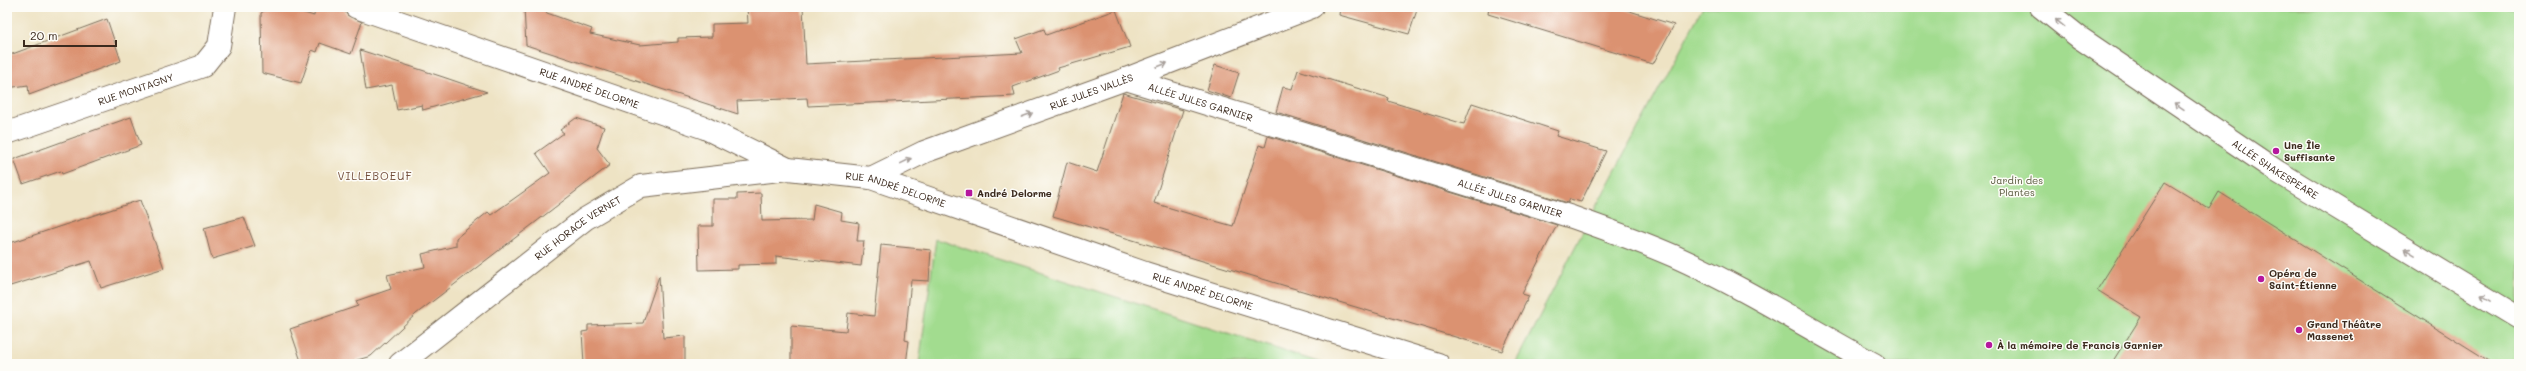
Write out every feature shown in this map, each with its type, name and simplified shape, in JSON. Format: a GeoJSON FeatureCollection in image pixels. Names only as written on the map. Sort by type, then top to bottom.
{"type":"FeatureCollection","features":[{"type":"Feature","properties":{"kind":"street","name":"RUE MONTAGNY"},"geometry":{"type":"LineString","coordinates":[[7,132],[203,66],[219,46],[225,7]]}},
{"type":"Feature","properties":{"kind":"street","name":"RUE ANDRÉ DELORME"},"geometry":{"type":"LineString","coordinates":[[356,7],[705,128],[788,168],[871,178],[1145,273],[1438,364]]}},
{"type":"Feature","properties":{"kind":"street","name":"RUE JULES VALLÈS"},"geometry":{"type":"LineString","coordinates":[[871,178],[924,152],[1126,79],[1312,7]]}},
{"type":"Feature","properties":{"kind":"street","name":"ALLÉE SHAKESPEARE"},"geometry":{"type":"LineString","coordinates":[[2041,7],[2080,38],[2278,172],[2519,318]]}},
{"type":"Feature","properties":{"kind":"street","name":"ALLÉE JULES GARNIER"},"geometry":{"type":"LineString","coordinates":[[1126,79],[1572,217],[1629,238],[1674,257],[1734,287],[1874,364]]}},
{"type":"Feature","properties":{"kind":"street","name":"RUE HORACE VERNET"},"geometry":{"type":"LineString","coordinates":[[400,364],[585,218],[641,186],[788,168]]}},
{"type":"Feature","properties":{"kind":"green space","name":"Jardin des Plantes"},"geometry":{"type":"Polygon","coordinates":[[[1703,7],[2519,7],[2519,364],[1515,364],[1592,214],[1703,7]]]}},
{"type":"Feature","properties":{"kind":"green space"},"geometry":{"type":"Polygon","coordinates":[[[936,239],[1324,364],[919,364],[936,239]]]}},
{"type":"Feature","properties":{"kind":"building"},"geometry":{"type":"Polygon","coordinates":[[[270,7],[285,7],[314,16],[315,7],[344,7],[347,15],[362,22],[351,54],[320,43],[317,52],[312,50],[301,83],[262,73],[261,13],[270,7]]]}},
{"type":"Feature","properties":{"kind":"building"},"geometry":{"type":"Polygon","coordinates":[[[524,7],[539,7],[547,13],[592,29],[590,34],[640,45],[678,42],[678,38],[712,37],[712,24],[748,23],[747,7],[803,7],[806,64],[1022,53],[1016,39],[1044,29],[1046,35],[1116,10],[1130,47],[1058,68],[1059,70],[1013,87],[1015,96],[808,106],[807,98],[737,101],[738,114],[526,45],[524,7]]]}},
{"type":"Feature","properties":{"kind":"building"},"geometry":{"type":"Polygon","coordinates":[[[1340,7],[1418,7],[1409,34],[1339,15],[1340,7]]]}},
{"type":"Feature","properties":{"kind":"building"},"geometry":{"type":"Polygon","coordinates":[[[1489,7],[1617,7],[1674,25],[1653,64],[1488,14],[1489,7]]]}},
{"type":"Feature","properties":{"kind":"building"},"geometry":{"type":"Polygon","coordinates":[[[107,19],[121,61],[29,95],[28,85],[7,88],[7,56],[107,19]]]}},
{"type":"Feature","properties":{"kind":"building"},"geometry":{"type":"Polygon","coordinates":[[[360,50],[487,92],[423,110],[422,105],[397,110],[392,85],[366,90],[360,50]]]}},
{"type":"Feature","properties":{"kind":"building"},"geometry":{"type":"Polygon","coordinates":[[[1215,65],[1239,73],[1231,98],[1207,90],[1215,65]]]}},
{"type":"Feature","properties":{"kind":"building"},"geometry":{"type":"Polygon","coordinates":[[[1298,70],[1389,98],[1388,101],[1464,124],[1472,103],[1558,131],[1556,136],[1606,151],[1581,202],[1570,199],[1568,203],[1276,112],[1283,87],[1292,89],[1298,70]]]}},
{"type":"Feature","properties":{"kind":"building"},"geometry":{"type":"Polygon","coordinates":[[[1123,93],[1183,110],[1154,203],[1190,214],[1233,226],[1259,145],[1265,147],[1268,136],[1557,225],[1522,294],[1529,296],[1502,351],[1053,216],[1067,162],[1097,172],[1123,93]]]}},
{"type":"Feature","properties":{"kind":"building"},"geometry":{"type":"Polygon","coordinates":[[[131,117],[141,145],[62,174],[61,171],[23,184],[14,159],[131,117]]]}},
{"type":"Feature","properties":{"kind":"building"},"geometry":{"type":"Polygon","coordinates":[[[576,118],[604,127],[597,148],[610,165],[416,314],[371,356],[344,364],[302,364],[290,329],[358,306],[356,301],[391,289],[387,275],[425,267],[422,254],[456,246],[456,238],[488,212],[491,215],[550,173],[536,153],[564,133],[560,130],[576,118]]]}},
{"type":"Feature","properties":{"kind":"building","name":"Opéra de Saint-Étienne"},"geometry":{"type":"Polygon","coordinates":[[[2165,182],[2209,209],[2219,192],[2494,364],[2111,364],[2141,317],[2097,290],[2165,182]]]}},
{"type":"Feature","properties":{"kind":"building"},"geometry":{"type":"Polygon","coordinates":[[[761,193],[762,221],[812,220],[814,204],[842,212],[841,220],[859,223],[857,241],[864,241],[861,266],[776,256],[776,264],[738,265],[738,269],[699,270],[698,226],[713,226],[713,199],[737,199],[737,194],[761,193]]]}},
{"type":"Feature","properties":{"kind":"building"},"geometry":{"type":"Polygon","coordinates":[[[140,200],[164,268],[101,288],[91,261],[7,287],[7,244],[140,200]]]}},
{"type":"Feature","properties":{"kind":"building"},"geometry":{"type":"Polygon","coordinates":[[[244,217],[255,246],[212,259],[204,228],[244,217]]]}},
{"type":"Feature","properties":{"kind":"building"},"geometry":{"type":"Polygon","coordinates":[[[881,245],[931,250],[929,281],[911,280],[905,340],[909,341],[906,364],[791,364],[791,326],[846,331],[848,313],[874,316],[881,245]]]}},
{"type":"Feature","properties":{"kind":"building"},"geometry":{"type":"Polygon","coordinates":[[[659,276],[663,338],[685,336],[685,364],[584,364],[582,332],[588,331],[588,325],[643,323],[659,276]]]}},
{"type":"Feature","properties":{"kind":"place","name":"Une Île Suffisante"},"geometry":{"type":"Point","coordinates":[2276,151]}},
{"type":"Feature","properties":{"kind":"place","name":"André Delorme"},"geometry":{"type":"Point","coordinates":[969,193]}},
{"type":"Feature","properties":{"kind":"place","name":"Opéra de Saint-Étienne"},"geometry":{"type":"Point","coordinates":[2261,279]}},
{"type":"Feature","properties":{"kind":"place","name":"Grand Théâtre Massenet"},"geometry":{"type":"Point","coordinates":[2299,330]}},
{"type":"Feature","properties":{"kind":"place","name":"À la mémoire de Francis Garnier"},"geometry":{"type":"Point","coordinates":[1989,345]}},
{"type":"Feature","properties":{"kind":"district","name":"VILLEBOEUF"},"geometry":{"type":"Point","coordinates":[375,175]}}]}
